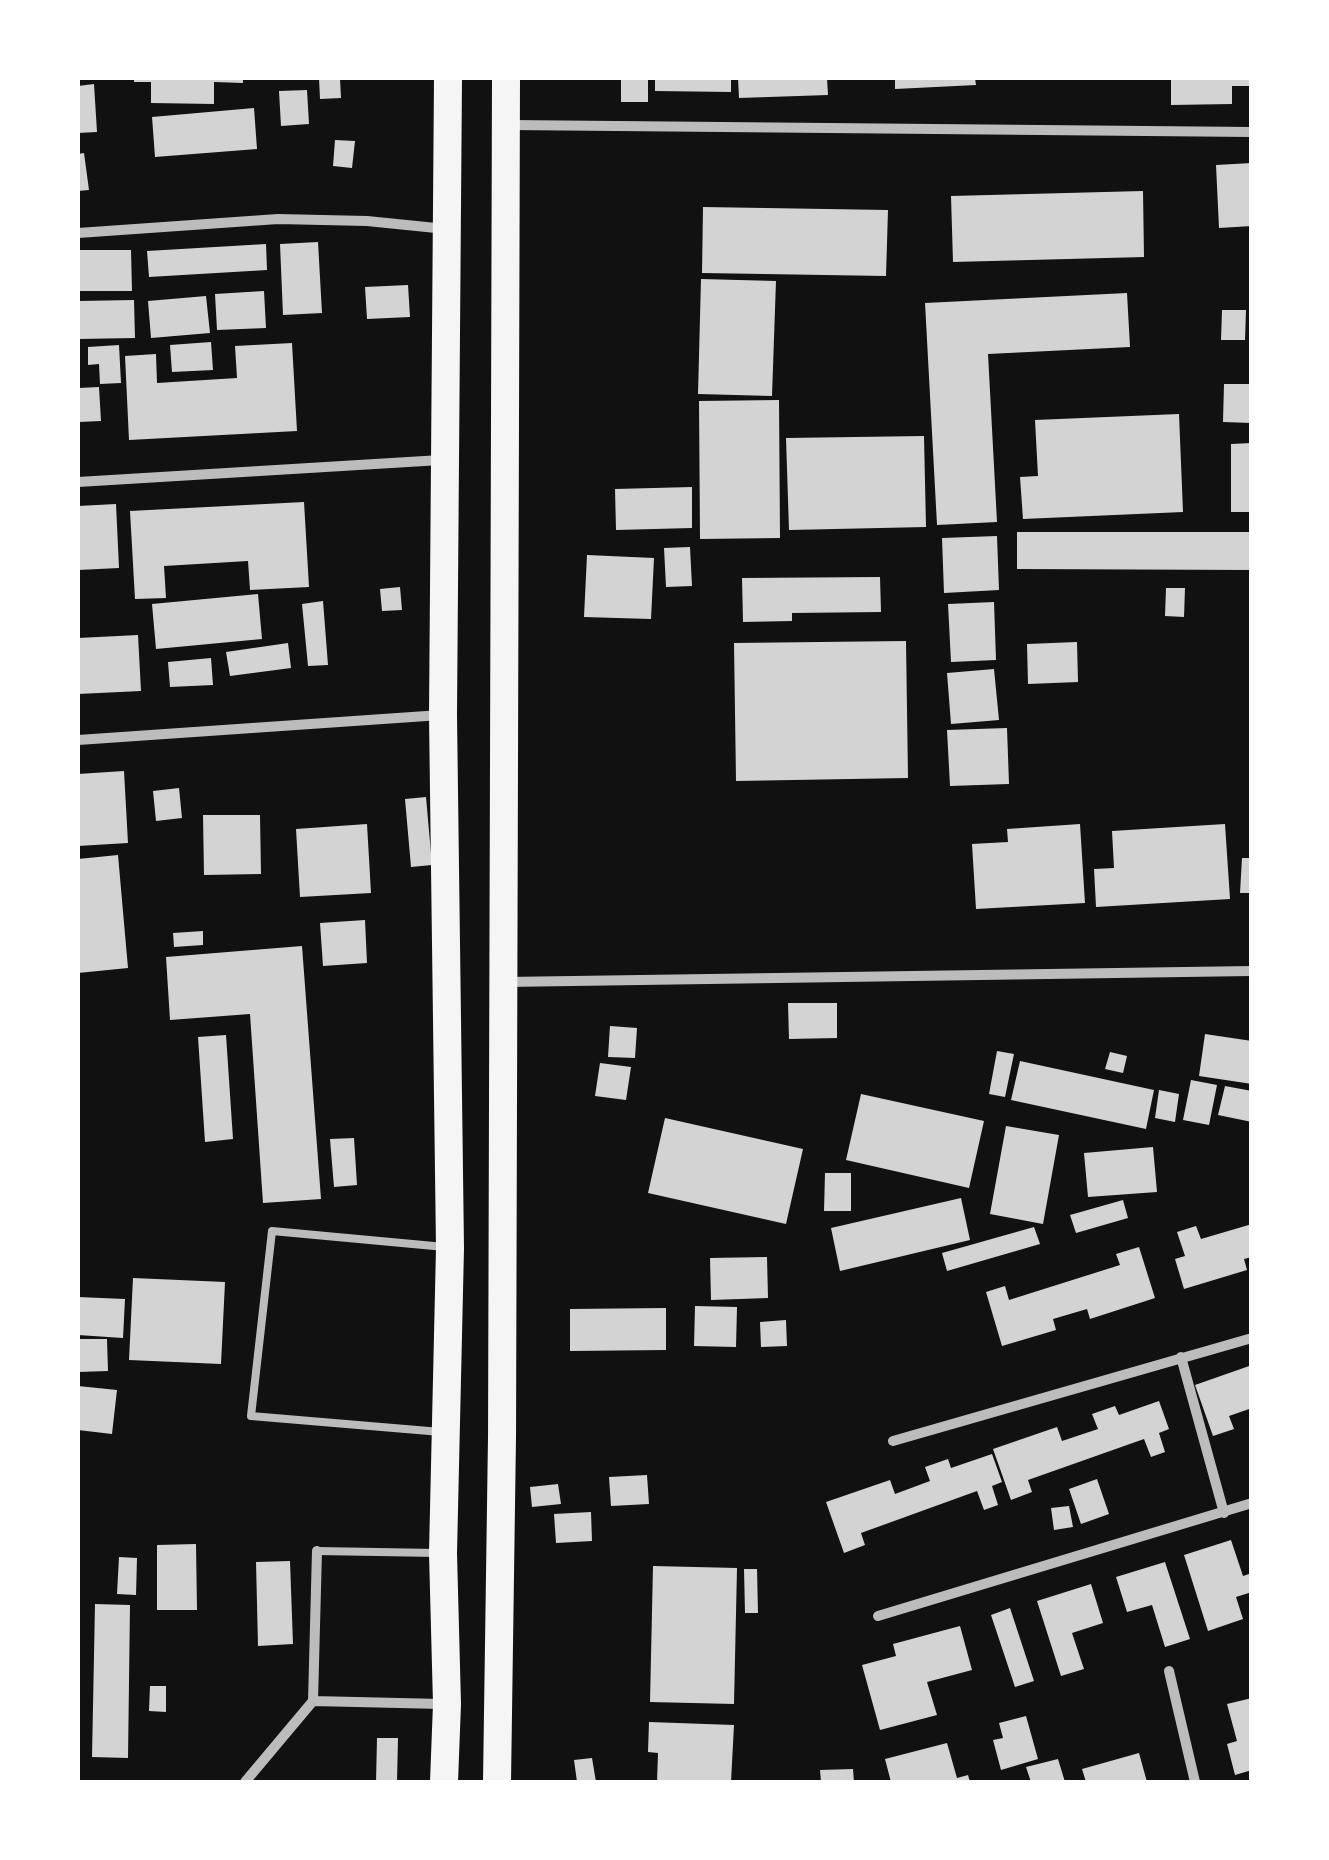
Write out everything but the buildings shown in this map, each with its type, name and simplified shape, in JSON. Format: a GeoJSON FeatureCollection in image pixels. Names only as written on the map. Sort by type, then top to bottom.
{"type":"FeatureCollection","features":[{"type":"Feature","properties":{"kind":"highway"},"geometry":{"type":"LineString","coordinates":[[444,1782],[447,1704],[443,1554],[450,1248],[443,715],[448,78]]}},
{"type":"Feature","properties":{"kind":"highway"},"geometry":{"type":"LineString","coordinates":[[497,1782],[506,78]]}},
{"type":"Feature","properties":{"kind":"street"},"geometry":{"type":"LineString","coordinates":[[504,124],[1252,132]]}},
{"type":"Feature","properties":{"kind":"street"},"geometry":{"type":"LineString","coordinates":[[78,232],[278,220],[368,220],[447,230]]}},
{"type":"Feature","properties":{"kind":"street"},"geometry":{"type":"LineString","coordinates":[[78,482],[446,460]]}},
{"type":"Feature","properties":{"kind":"street"},"geometry":{"type":"LineString","coordinates":[[78,740],[443,715]]}},
{"type":"Feature","properties":{"kind":"street"},"geometry":{"type":"LineString","coordinates":[[504,982],[1252,971]]}},
{"type":"Feature","properties":{"kind":"street"},"geometry":{"type":"LineString","coordinates":[[892,1441],[1252,1338]]}},
{"type":"Feature","properties":{"kind":"street"},"geometry":{"type":"LineString","coordinates":[[1182,1357],[1224,1512]]}},
{"type":"Feature","properties":{"kind":"street"},"geometry":{"type":"LineString","coordinates":[[878,1616],[1252,1503]]}},
{"type":"Feature","properties":{"kind":"street"},"geometry":{"type":"LineString","coordinates":[[246,1782],[314,1701],[317,1551]]}},
{"type":"Feature","properties":{"kind":"street"},"geometry":{"type":"LineString","coordinates":[[1169,1671],[1194,1782]]}},
{"type":"Feature","properties":{"kind":"street"},"geometry":{"type":"LineString","coordinates":[[314,1701],[447,1704]]}},
{"type":"Feature","properties":{"kind":"lane"},"geometry":{"type":"LineString","coordinates":[[446,1432],[251,1416],[272,1231],[450,1248]]}},
{"type":"Feature","properties":{"kind":"lane"},"geometry":{"type":"LineString","coordinates":[[317,1551],[443,1554]]}}]}
